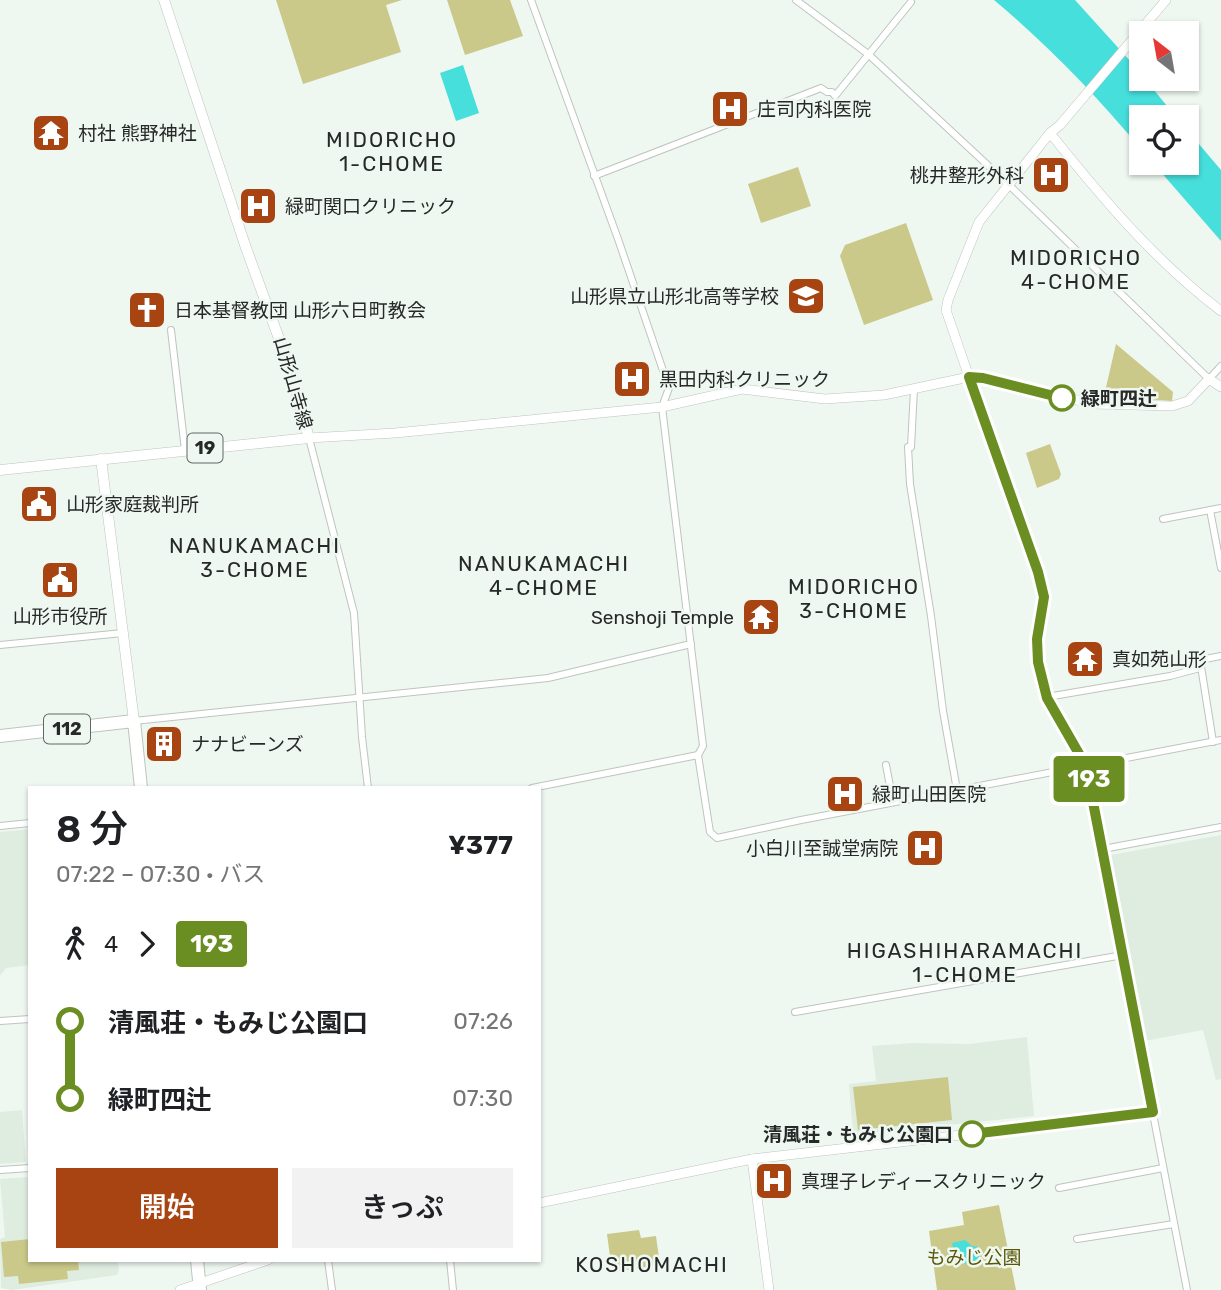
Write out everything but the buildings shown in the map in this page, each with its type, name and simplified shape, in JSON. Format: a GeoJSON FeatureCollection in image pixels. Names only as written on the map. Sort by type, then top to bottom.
{"type":"FeatureCollection","features":[{"type":"Feature","properties":{"kind":"highway","name":"112"},"geometry":{"type":"LineString","coordinates":[[0,736],[134,721]]}},
{"type":"Feature","properties":{"kind":"highway"},"geometry":{"type":"LineString","coordinates":[[134,721],[141,786]]}},
{"type":"Feature","properties":{"kind":"highway"},"geometry":{"type":"LineString","coordinates":[[197,1262],[200,1286]]}},
{"type":"Feature","properties":{"kind":"main road","name":"山形山寺線"},"geometry":{"type":"LineString","coordinates":[[0,470],[309,438],[290,369],[245,245],[164,0]]}},
{"type":"Feature","properties":{"kind":"main road"},"geometry":{"type":"LineString","coordinates":[[101,459],[134,721]]}},
{"type":"Feature","properties":{"kind":"street"},"geometry":{"type":"LineString","coordinates":[[531,0],[669,387],[662,407],[703,746],[698,755],[710,832],[717,838],[1221,740]]}},
{"type":"Feature","properties":{"kind":"street"},"geometry":{"type":"LineString","coordinates":[[796,0],[868,54],[1008,184],[1209,379],[1221,387]]}},
{"type":"Feature","properties":{"kind":"street"},"geometry":{"type":"LineString","coordinates":[[1166,0],[1060,125],[1050,133],[979,222],[946,310],[1038,572],[1044,597],[1037,639],[1038,662],[1047,698],[1086,766],[1187,1290]]}},
{"type":"Feature","properties":{"kind":"street"},"geometry":{"type":"LineString","coordinates":[[594,176],[821,88],[835,96],[911,2]]}},
{"type":"Feature","properties":{"kind":"street"},"geometry":{"type":"LineString","coordinates":[[1050,133],[1123,221],[1185,284],[1221,311]]}},
{"type":"Feature","properties":{"kind":"street"},"geometry":{"type":"LineString","coordinates":[[171,330],[185,450]]}},
{"type":"Feature","properties":{"kind":"street"},"geometry":{"type":"LineString","coordinates":[[368,786],[354,613],[309,438],[395,433],[662,407],[742,389],[825,399],[884,395],[969,377],[1094,404],[1172,406],[1188,401],[1221,366]]}},
{"type":"Feature","properties":{"kind":"street"},"geometry":{"type":"LineString","coordinates":[[914,389],[910,484],[957,790]]}},
{"type":"Feature","properties":{"kind":"street"},"geometry":{"type":"LineString","coordinates":[[1163,519],[1221,508]]}},
{"type":"Feature","properties":{"kind":"street"},"geometry":{"type":"LineString","coordinates":[[1210,510],[1221,568]]}},
{"type":"Feature","properties":{"kind":"street"},"geometry":{"type":"LineString","coordinates":[[0,645],[122,633]]}},
{"type":"Feature","properties":{"kind":"street"},"geometry":{"type":"LineString","coordinates":[[134,721],[548,678],[691,644]]}},
{"type":"Feature","properties":{"kind":"street"},"geometry":{"type":"LineString","coordinates":[[1213,742],[1200,660],[1221,656]]}},
{"type":"Feature","properties":{"kind":"street"},"geometry":{"type":"LineString","coordinates":[[1047,698],[1200,668]]}},
{"type":"Feature","properties":{"kind":"street"},"geometry":{"type":"LineString","coordinates":[[541,786],[698,755]]}},
{"type":"Feature","properties":{"kind":"street"},"geometry":{"type":"LineString","coordinates":[[887,765],[893,802]]}},
{"type":"Feature","properties":{"kind":"street"},"geometry":{"type":"LineString","coordinates":[[0,826],[28,823]]}},
{"type":"Feature","properties":{"kind":"street"},"geometry":{"type":"LineString","coordinates":[[1103,849],[1221,827]]}},
{"type":"Feature","properties":{"kind":"street"},"geometry":{"type":"LineString","coordinates":[[795,1012],[1123,955]]}},
{"type":"Feature","properties":{"kind":"street"},"geometry":{"type":"LineString","coordinates":[[0,1021],[28,1019]]}},
{"type":"Feature","properties":{"kind":"street"},"geometry":{"type":"LineString","coordinates":[[541,1203],[752,1159],[1153,1112]]}},
{"type":"Feature","properties":{"kind":"street"},"geometry":{"type":"LineString","coordinates":[[752,1159],[769,1290]]}},
{"type":"Feature","properties":{"kind":"street"},"geometry":{"type":"LineString","coordinates":[[0,1170],[28,1168]]}},
{"type":"Feature","properties":{"kind":"street"},"geometry":{"type":"LineString","coordinates":[[1059,1188],[1163,1168]]}},
{"type":"Feature","properties":{"kind":"street"},"geometry":{"type":"LineString","coordinates":[[1077,1239],[1174,1224]]}},
{"type":"Feature","properties":{"kind":"street"},"geometry":{"type":"LineString","coordinates":[[180,1290],[200,1286],[263,1262]]}},
{"type":"Feature","properties":{"kind":"street"},"geometry":{"type":"LineString","coordinates":[[328,1262],[332,1290]]}},
{"type":"Feature","properties":{"kind":"street"},"geometry":{"type":"LineString","coordinates":[[450,1262],[453,1290]]}},
{"type":"Feature","properties":{"kind":"shaded area"},"geometry":{"type":"Polygon","coordinates":[[[28,829],[28,965],[6,968],[0,976],[0,832],[28,829]]]}},
{"type":"Feature","properties":{"kind":"shaded area"},"geometry":{"type":"Polygon","coordinates":[[[1221,835],[1221,1079],[1216,1080],[1203,1030],[1145,1041],[1111,855],[1221,835]]]}},
{"type":"Feature","properties":{"kind":"shaded area"},"geometry":{"type":"Polygon","coordinates":[[[1027,1037],[1034,1116],[853,1135],[849,1084],[876,1081],[872,1046],[912,1043],[969,1044],[1027,1037]]]}},
{"type":"Feature","properties":{"kind":"shaded area"},"geometry":{"type":"Polygon","coordinates":[[[22,1110],[26,1162],[0,1164],[0,1112],[22,1110]]]}},
{"type":"Feature","properties":{"kind":"shaded area"},"geometry":{"type":"Polygon","coordinates":[[[28,1177],[28,1262],[117,1262],[117,1275],[12,1290],[1,1288],[0,1239],[5,1237],[0,1179],[28,1177]]]}},
{"type":"Feature","properties":{"kind":"green space"},"geometry":{"type":"Polygon","coordinates":[[[276,0],[402,0],[386,5],[401,52],[303,84],[276,0]]]}},
{"type":"Feature","properties":{"kind":"green space"},"geometry":{"type":"Polygon","coordinates":[[[447,0],[510,0],[523,36],[465,55],[447,0]]]}},
{"type":"Feature","properties":{"kind":"green space"},"geometry":{"type":"Polygon","coordinates":[[[798,167],[811,206],[761,223],[748,184],[798,167]]]}},
{"type":"Feature","properties":{"kind":"green space"},"geometry":{"type":"Polygon","coordinates":[[[906,223],[933,300],[864,325],[840,256],[845,245],[906,223]]]}},
{"type":"Feature","properties":{"kind":"green space"},"geometry":{"type":"Polygon","coordinates":[[[1116,344],[1173,392],[1172,401],[1104,396],[1116,344]]]}},
{"type":"Feature","properties":{"kind":"green space"},"geometry":{"type":"Polygon","coordinates":[[[1050,444],[1061,474],[1059,479],[1037,488],[1026,453],[1050,444]]]}},
{"type":"Feature","properties":{"kind":"green space"},"geometry":{"type":"Polygon","coordinates":[[[948,1077],[952,1120],[858,1130],[853,1087],[948,1077]]]}},
{"type":"Feature","properties":{"kind":"green space","name":"もみじ公園"},"geometry":{"type":"Polygon","coordinates":[[[999,1205],[1016,1290],[937,1290],[929,1231],[964,1225],[962,1212],[999,1205]]]}},
{"type":"Feature","properties":{"kind":"green space"},"geometry":{"type":"Polygon","coordinates":[[[639,1230],[641,1238],[656,1236],[660,1265],[612,1272],[607,1234],[639,1230]]]}},
{"type":"Feature","properties":{"kind":"green space"},"geometry":{"type":"Polygon","coordinates":[[[28,1239],[28,1262],[78,1262],[79,1270],[67,1271],[68,1279],[19,1284],[18,1276],[4,1277],[1,1242],[28,1239]]]}},
{"type":"Feature","properties":{"kind":"water"},"geometry":{"type":"Polygon","coordinates":[[[994,0],[1075,0],[1129,60],[1129,91],[1155,91],[1166,105],[1129,105],[1129,135],[1071,71],[994,0]]]}},
{"type":"Feature","properties":{"kind":"water"},"geometry":{"type":"Polygon","coordinates":[[[463,65],[479,113],[456,121],[440,73],[463,65]]]}},
{"type":"Feature","properties":{"kind":"water"},"geometry":{"type":"Polygon","coordinates":[[[1199,144],[1221,170],[1221,241],[1163,175],[1199,175],[1199,144]]]}},
{"type":"Feature","properties":{"kind":"water"},"geometry":{"type":"Polygon","coordinates":[[[965,1240],[972,1246],[979,1247],[979,1258],[972,1263],[955,1265],[947,1253],[953,1249],[952,1243],[965,1240]]]}},
{"type":"Feature","properties":{"kind":"bus line","name":"193"},"geometry":{"type":"LineString","coordinates":[[972,1134],[1153,1112],[1086,766],[1047,698],[1038,662],[1037,639],[1044,597],[1038,572],[969,377],[983,378],[1062,398]]}},
{"type":"Feature","properties":{"kind":"place","name":"庄司内科医院"},"geometry":{"type":"Point","coordinates":[730,109]}},
{"type":"Feature","properties":{"kind":"place","name":"村社 熊野神社"},"geometry":{"type":"Point","coordinates":[51,133]}},
{"type":"Feature","properties":{"kind":"place","name":"桃井整形外科"},"geometry":{"type":"Point","coordinates":[1051,175]}},
{"type":"Feature","properties":{"kind":"place","name":"緑町関口クリニック"},"geometry":{"type":"Point","coordinates":[258,206]}},
{"type":"Feature","properties":{"kind":"place","name":"山形県立山形北高等学校"},"geometry":{"type":"Point","coordinates":[806,296]}},
{"type":"Feature","properties":{"kind":"place","name":"日本基督教団 山形六日町教会"},"geometry":{"type":"Point","coordinates":[147,310]}},
{"type":"Feature","properties":{"kind":"place","name":"黒田内科クリニック"},"geometry":{"type":"Point","coordinates":[632,379]}},
{"type":"Feature","properties":{"kind":"place","name":"緑町四辻"},"geometry":{"type":"Point","coordinates":[1062,398]}},
{"type":"Feature","properties":{"kind":"place","name":"山形家庭裁判所"},"geometry":{"type":"Point","coordinates":[39,504]}},
{"type":"Feature","properties":{"kind":"place","name":"山形市役所"},"geometry":{"type":"Point","coordinates":[60,580]}},
{"type":"Feature","properties":{"kind":"place","name":"Senshoji Temple"},"geometry":{"type":"Point","coordinates":[761,617]}},
{"type":"Feature","properties":{"kind":"place","name":"真如苑山形"},"geometry":{"type":"Point","coordinates":[1085,659]}},
{"type":"Feature","properties":{"kind":"place","name":"ナナビーンズ"},"geometry":{"type":"Point","coordinates":[164,744]}},
{"type":"Feature","properties":{"kind":"place","name":"緑町山田医院"},"geometry":{"type":"Point","coordinates":[845,794]}},
{"type":"Feature","properties":{"kind":"place","name":"小白川至誠堂病院"},"geometry":{"type":"Point","coordinates":[925,848]}},
{"type":"Feature","properties":{"kind":"place","name":"清風荘・もみじ公園口"},"geometry":{"type":"Point","coordinates":[972,1134]}},
{"type":"Feature","properties":{"kind":"place","name":"真理子レディースクリニック"},"geometry":{"type":"Point","coordinates":[774,1181]}},
{"type":"Feature","properties":{"kind":"district","name":"MIDORICHO 1-CHOME"},"geometry":{"type":"Point","coordinates":[392,151]}},
{"type":"Feature","properties":{"kind":"district","name":"MIDORICHO 4-CHOME"},"geometry":{"type":"Point","coordinates":[1076,269]}},
{"type":"Feature","properties":{"kind":"district","name":"NANUKAMACHI 3-CHOME"},"geometry":{"type":"Point","coordinates":[255,557]}},
{"type":"Feature","properties":{"kind":"district","name":"NANUKAMACHI 4-CHOME"},"geometry":{"type":"Point","coordinates":[544,575]}},
{"type":"Feature","properties":{"kind":"district","name":"MIDORICHO 3-CHOME"},"geometry":{"type":"Point","coordinates":[854,598]}},
{"type":"Feature","properties":{"kind":"district","name":"HIGASHIHARAMACHI 1-CHOME"},"geometry":{"type":"Point","coordinates":[965,962]}},
{"type":"Feature","properties":{"kind":"district","name":"KOSHOMACHI"},"geometry":{"type":"Point","coordinates":[652,1264]}}]}
